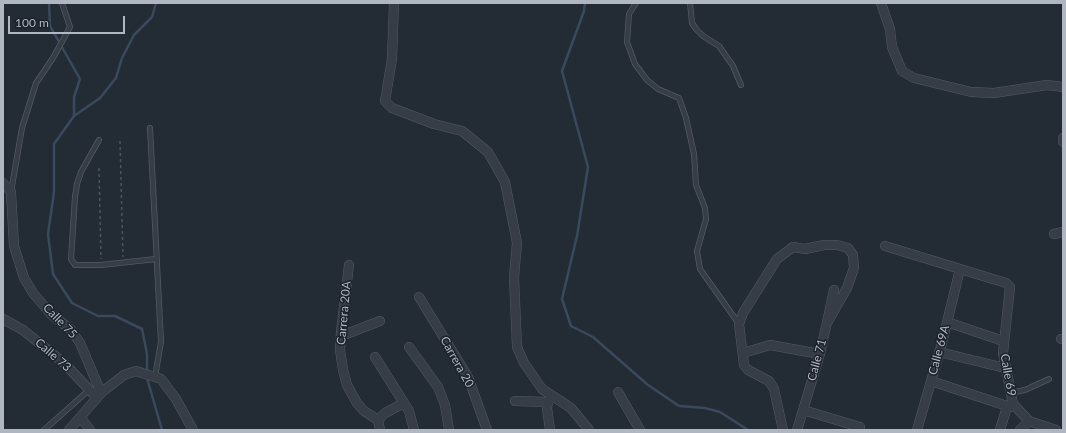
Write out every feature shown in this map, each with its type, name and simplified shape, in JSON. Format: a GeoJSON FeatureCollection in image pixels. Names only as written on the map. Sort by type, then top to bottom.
{"type":"FeatureCollection","features":[{"type":"Feature","properties":{"kind":"street"},"geometry":{"type":"LineString","coordinates":[[394,3],[392,59],[385,101],[392,108],[434,124],[462,131],[488,152],[505,182],[517,243],[514,277],[518,347],[524,363],[550,400],[547,416],[550,430]]}},
{"type":"Feature","properties":{"kind":"street"},"geometry":{"type":"LineString","coordinates":[[881,3],[890,29],[892,47],[902,71],[914,78],[971,92],[986,93],[1047,85],[1063,87]]}},
{"type":"Feature","properties":{"kind":"street"},"geometry":{"type":"LineString","coordinates":[[3,183],[11,192]]}},
{"type":"Feature","properties":{"kind":"street","name":"Calle 75"},"geometry":{"type":"LineString","coordinates":[[11,192],[14,246],[24,278],[33,293],[51,314],[71,330],[80,343],[99,388],[99,395]]}},
{"type":"Feature","properties":{"kind":"street"},"geometry":{"type":"LineString","coordinates":[[783,430],[774,389],[769,382],[748,370],[744,365],[739,324],[749,303],[777,259],[784,252],[793,247],[805,249],[824,245],[848,248],[854,261],[852,276],[841,301],[827,323]]}},
{"type":"Feature","properties":{"kind":"street"},"geometry":{"type":"LineString","coordinates":[[886,246],[960,270]]}},
{"type":"Feature","properties":{"kind":"street","name":"Carrera 20A"},"geometry":{"type":"LineString","coordinates":[[349,265],[341,336],[343,370],[347,385],[360,407],[378,420]]}},
{"type":"Feature","properties":{"kind":"street","name":"Calle 69"},"geometry":{"type":"LineString","coordinates":[[960,270],[1006,283],[1010,286],[1002,353],[1011,406],[1029,422]]}},
{"type":"Feature","properties":{"kind":"street","name":"Calle 69A"},"geometry":{"type":"LineString","coordinates":[[917,430],[960,270]]}},
{"type":"Feature","properties":{"kind":"street","name":"Calle 71"},"geometry":{"type":"LineString","coordinates":[[797,430],[820,354],[834,290]]}},
{"type":"Feature","properties":{"kind":"street","name":"Carrera 20"},"geometry":{"type":"LineString","coordinates":[[419,297],[468,377],[487,430]]}},
{"type":"Feature","properties":{"kind":"street","name":"Calle 73"},"geometry":{"type":"LineString","coordinates":[[3,320],[23,330],[66,364],[89,390],[99,395]]}},
{"type":"Feature","properties":{"kind":"street"},"geometry":{"type":"LineString","coordinates":[[341,336],[380,321]]}},
{"type":"Feature","properties":{"kind":"street"},"geometry":{"type":"LineString","coordinates":[[947,322],[1003,341]]}},
{"type":"Feature","properties":{"kind":"street"},"geometry":{"type":"LineString","coordinates":[[743,353],[770,345],[778,345],[820,354]]}},
{"type":"Feature","properties":{"kind":"street"},"geometry":{"type":"LineString","coordinates":[[409,347],[438,387],[445,406],[449,430]]}},
{"type":"Feature","properties":{"kind":"street"},"geometry":{"type":"LineString","coordinates":[[939,352],[1005,368]]}},
{"type":"Feature","properties":{"kind":"street"},"geometry":{"type":"LineString","coordinates":[[375,357],[404,403],[414,430]]}},
{"type":"Feature","properties":{"kind":"street"},"geometry":{"type":"LineString","coordinates":[[69,430],[81,418],[99,395],[124,374],[136,372],[161,379],[176,399],[193,430]]}},
{"type":"Feature","properties":{"kind":"street"},"geometry":{"type":"LineString","coordinates":[[931,381],[1011,406]]}},
{"type":"Feature","properties":{"kind":"street"},"geometry":{"type":"LineString","coordinates":[[618,392],[640,430]]}},
{"type":"Feature","properties":{"kind":"street"},"geometry":{"type":"LineString","coordinates":[[515,401],[550,400],[571,408],[589,430]]}},
{"type":"Feature","properties":{"kind":"street"},"geometry":{"type":"LineString","coordinates":[[380,430],[378,420],[385,413],[404,403]]}},
{"type":"Feature","properties":{"kind":"street"},"geometry":{"type":"LineString","coordinates":[[1000,430],[1006,410],[1011,406]]}},
{"type":"Feature","properties":{"kind":"street"},"geometry":{"type":"LineString","coordinates":[[803,410],[860,427]]}},
{"type":"Feature","properties":{"kind":"street"},"geometry":{"type":"LineString","coordinates":[[81,418],[90,430]]}},
{"type":"Feature","properties":{"kind":"street"},"geometry":{"type":"LineString","coordinates":[[1020,430],[1029,422],[1056,430]]}},
{"type":"Feature","properties":{"kind":"lane"},"geometry":{"type":"LineString","coordinates":[[11,192],[22,128],[36,83],[53,58],[70,27],[62,3]]}},
{"type":"Feature","properties":{"kind":"lane"},"geometry":{"type":"LineString","coordinates":[[636,3],[629,14],[627,42],[635,64],[647,80],[658,89],[680,98],[688,125],[694,154],[696,185],[705,208],[706,219],[697,251],[700,269],[739,324]]}},
{"type":"Feature","properties":{"kind":"lane"},"geometry":{"type":"LineString","coordinates":[[690,3],[692,23],[703,36],[719,46],[733,66],[741,85]]}},
{"type":"Feature","properties":{"kind":"lane"},"geometry":{"type":"LineString","coordinates":[[150,128],[161,342],[154,376]]}},
{"type":"Feature","properties":{"kind":"lane"},"geometry":{"type":"LineString","coordinates":[[99,140],[81,172],[77,184],[74,197],[71,259],[75,265],[101,265],[156,259]]}},
{"type":"Feature","properties":{"kind":"lane"},"geometry":{"type":"LineString","coordinates":[[1010,393],[1025,390],[1049,379]]}},
{"type":"Feature","properties":{"kind":"lane"},"geometry":{"type":"LineString","coordinates":[[44,430],[89,390]]}},
{"type":"Feature","properties":{"kind":"path"},"geometry":{"type":"LineString","coordinates":[[120,141],[123,263]]}},
{"type":"Feature","properties":{"kind":"path"},"geometry":{"type":"LineString","coordinates":[[99,168],[101,265]]}},
{"type":"Feature","properties":{"kind":"waterway"},"geometry":{"type":"LineString","coordinates":[[49,3],[50,26],[80,79],[74,97],[74,116],[54,144],[54,192],[48,234],[53,274],[72,303],[98,316],[115,316],[142,329],[147,354],[147,373]]}},
{"type":"Feature","properties":{"kind":"waterway"},"geometry":{"type":"LineString","coordinates":[[74,116],[100,98],[116,78],[122,58],[134,35],[152,17],[156,3]]}},
{"type":"Feature","properties":{"kind":"waterway"},"geometry":{"type":"LineString","coordinates":[[585,3],[584,11],[562,71],[588,167],[577,236],[562,299],[571,326],[593,337],[648,385],[679,406],[705,408],[720,412],[748,430]]}},
{"type":"Feature","properties":{"kind":"waterway"},"geometry":{"type":"LineString","coordinates":[[147,378],[162,430]]}}]}
